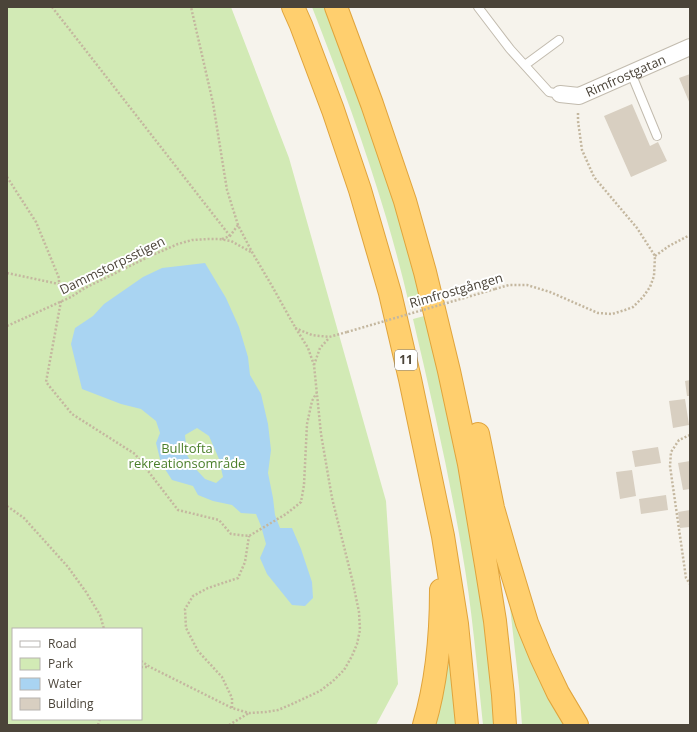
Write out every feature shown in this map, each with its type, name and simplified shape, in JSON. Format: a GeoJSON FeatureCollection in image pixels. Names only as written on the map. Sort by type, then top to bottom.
{"type":"FeatureCollection","features":[{"type":"Feature","properties":{"kind":"highway","name":"11"},"geometry":{"type":"LineString","coordinates":[[293,7],[333,110],[360,190],[390,294],[425,446],[443,536],[457,624],[467,725]]}},
{"type":"Feature","properties":{"kind":"highway"},"geometry":{"type":"LineString","coordinates":[[336,7],[372,104],[405,201],[425,272],[452,385],[470,471],[483,544],[495,622],[505,725]]}},
{"type":"Feature","properties":{"kind":"highway"},"geometry":{"type":"LineString","coordinates":[[405,201],[432,264],[451,324],[478,432],[493,508],[525,617],[538,651],[558,693],[577,725]]}},
{"type":"Feature","properties":{"kind":"highway"},"geometry":{"type":"LineString","coordinates":[[424,725],[434,684],[439,644],[441,610],[438,531],[425,446]]}},
{"type":"Feature","properties":{"kind":"street","name":"Rimfrostgatan"},"geometry":{"type":"LineString","coordinates":[[560,94],[579,96],[690,47]]}},
{"type":"Feature","properties":{"kind":"lane"},"geometry":{"type":"LineString","coordinates":[[478,7],[510,49],[549,92],[560,94]]}},
{"type":"Feature","properties":{"kind":"lane"},"geometry":{"type":"LineString","coordinates":[[525,65],[559,40]]}},
{"type":"Feature","properties":{"kind":"lane"},"geometry":{"type":"LineString","coordinates":[[631,73],[657,136]]}},
{"type":"Feature","properties":{"kind":"path"},"geometry":{"type":"LineString","coordinates":[[52,7],[230,236]]}},
{"type":"Feature","properties":{"kind":"path"},"geometry":{"type":"LineString","coordinates":[[142,662],[232,708],[250,713],[258,713],[278,710],[320,692],[344,670],[357,644],[360,630],[359,612],[353,583],[332,498],[321,434],[314,365],[308,348],[238,225],[227,190],[213,103],[191,7]]}},
{"type":"Feature","properties":{"kind":"path"},"geometry":{"type":"LineString","coordinates":[[579,96],[578,121],[582,150],[594,177],[637,228],[655,256],[669,246],[690,236]]}},
{"type":"Feature","properties":{"kind":"path"},"geometry":{"type":"LineString","coordinates":[[7,177],[36,222],[59,278],[59,284]]}},
{"type":"Feature","properties":{"kind":"path"},"geometry":{"type":"LineString","coordinates":[[222,240],[230,236],[238,225]]}},
{"type":"Feature","properties":{"kind":"path","name":"Dammstorpsstigen"},"geometry":{"type":"LineString","coordinates":[[7,326],[61,301],[148,257],[178,244],[192,240],[222,240],[231,241],[252,252]]}},
{"type":"Feature","properties":{"kind":"path","name":"Rimfrostgången"},"geometry":{"type":"LineString","coordinates":[[295,327],[312,335],[329,337],[510,285],[527,285],[550,292],[598,313],[612,314],[633,307],[643,297],[650,287],[654,276],[655,256]]}},
{"type":"Feature","properties":{"kind":"path"},"geometry":{"type":"LineString","coordinates":[[7,273],[85,288]]}},
{"type":"Feature","properties":{"kind":"path"},"geometry":{"type":"LineString","coordinates":[[61,301],[46,382],[72,414],[135,454],[178,510],[219,520],[231,534],[249,536],[286,514],[300,502],[304,485],[307,424],[312,401],[317,392]]}},
{"type":"Feature","properties":{"kind":"path"},"geometry":{"type":"LineString","coordinates":[[314,365],[320,348],[329,337]]}},
{"type":"Feature","properties":{"kind":"path"},"geometry":{"type":"LineString","coordinates":[[690,435],[679,440],[671,452],[670,466],[686,578],[690,584]]}},
{"type":"Feature","properties":{"kind":"path"},"geometry":{"type":"LineString","coordinates":[[7,506],[24,518],[68,567],[100,615],[104,628]]}},
{"type":"Feature","properties":{"kind":"path"},"geometry":{"type":"LineString","coordinates":[[232,708],[232,698],[222,677],[198,651],[186,628],[185,609],[193,596],[208,588],[238,578],[245,562],[249,536]]}},
{"type":"Feature","properties":{"kind":"path"},"geometry":{"type":"LineString","coordinates":[[142,667],[150,667]]}},
{"type":"Feature","properties":{"kind":"path"},"geometry":{"type":"LineString","coordinates":[[229,725],[250,713]]}},
{"type":"Feature","properties":{"kind":"green space","name":"Bulltofta rekreationsområde"},"geometry":{"type":"Polygon","coordinates":[[[7,7],[231,7],[289,158],[386,501],[398,684],[376,725],[7,725],[7,7]]]}},
{"type":"Feature","properties":{"kind":"green space"},"geometry":{"type":"Polygon","coordinates":[[[312,7],[328,7],[362,97],[426,304],[410,308],[393,240],[378,190],[342,85],[312,7]]]}},
{"type":"Feature","properties":{"kind":"green space"},"geometry":{"type":"Polygon","coordinates":[[[428,315],[463,473],[498,725],[483,725],[466,572],[446,464],[413,319],[428,315]]]}},
{"type":"Feature","properties":{"kind":"green space"},"geometry":{"type":"Polygon","coordinates":[[[507,581],[567,725],[522,725],[507,581]]]}},
{"type":"Feature","properties":{"kind":"green space"},"geometry":{"type":"Polygon","coordinates":[[[448,615],[460,725],[431,725],[448,615]]]}},
{"type":"Feature","properties":{"kind":"water"},"geometry":{"type":"Polygon","coordinates":[[[205,263],[226,298],[239,327],[248,357],[250,375],[261,394],[268,424],[271,450],[268,473],[275,515],[280,528],[292,528],[312,582],[313,598],[305,606],[292,605],[267,574],[260,558],[266,544],[256,514],[241,513],[232,505],[213,501],[198,495],[193,486],[172,480],[161,463],[156,443],[160,433],[156,421],[141,409],[121,404],[82,389],[71,344],[75,328],[93,316],[104,304],[143,277],[162,268],[205,263]],[[197,428],[185,435],[187,455],[194,467],[205,479],[216,483],[223,477],[219,459],[209,436],[197,428]]]}},
{"type":"Feature","properties":{"kind":"building"},"geometry":{"type":"Polygon","coordinates":[[[690,74],[690,104],[679,78],[690,74]]]}},
{"type":"Feature","properties":{"kind":"building"},"geometry":{"type":"Polygon","coordinates":[[[632,104],[650,146],[658,142],[667,161],[631,177],[604,116],[632,104]]]}},
{"type":"Feature","properties":{"kind":"building"},"geometry":{"type":"Polygon","coordinates":[[[690,380],[690,396],[687,396],[685,381],[690,380]]]}},
{"type":"Feature","properties":{"kind":"building"},"geometry":{"type":"Polygon","coordinates":[[[685,399],[689,425],[673,428],[669,401],[685,399]]]}},
{"type":"Feature","properties":{"kind":"building"},"geometry":{"type":"Polygon","coordinates":[[[658,447],[661,463],[635,467],[632,451],[658,447]]]}},
{"type":"Feature","properties":{"kind":"building"},"geometry":{"type":"Polygon","coordinates":[[[690,461],[690,489],[683,490],[678,463],[690,461]]]}},
{"type":"Feature","properties":{"kind":"building"},"geometry":{"type":"Polygon","coordinates":[[[632,470],[636,496],[620,499],[616,472],[632,470]]]}},
{"type":"Feature","properties":{"kind":"building"},"geometry":{"type":"Polygon","coordinates":[[[666,495],[668,510],[641,514],[639,499],[666,495]]]}},
{"type":"Feature","properties":{"kind":"building"},"geometry":{"type":"Polygon","coordinates":[[[690,510],[690,527],[680,528],[678,512],[690,510]]]}}]}
